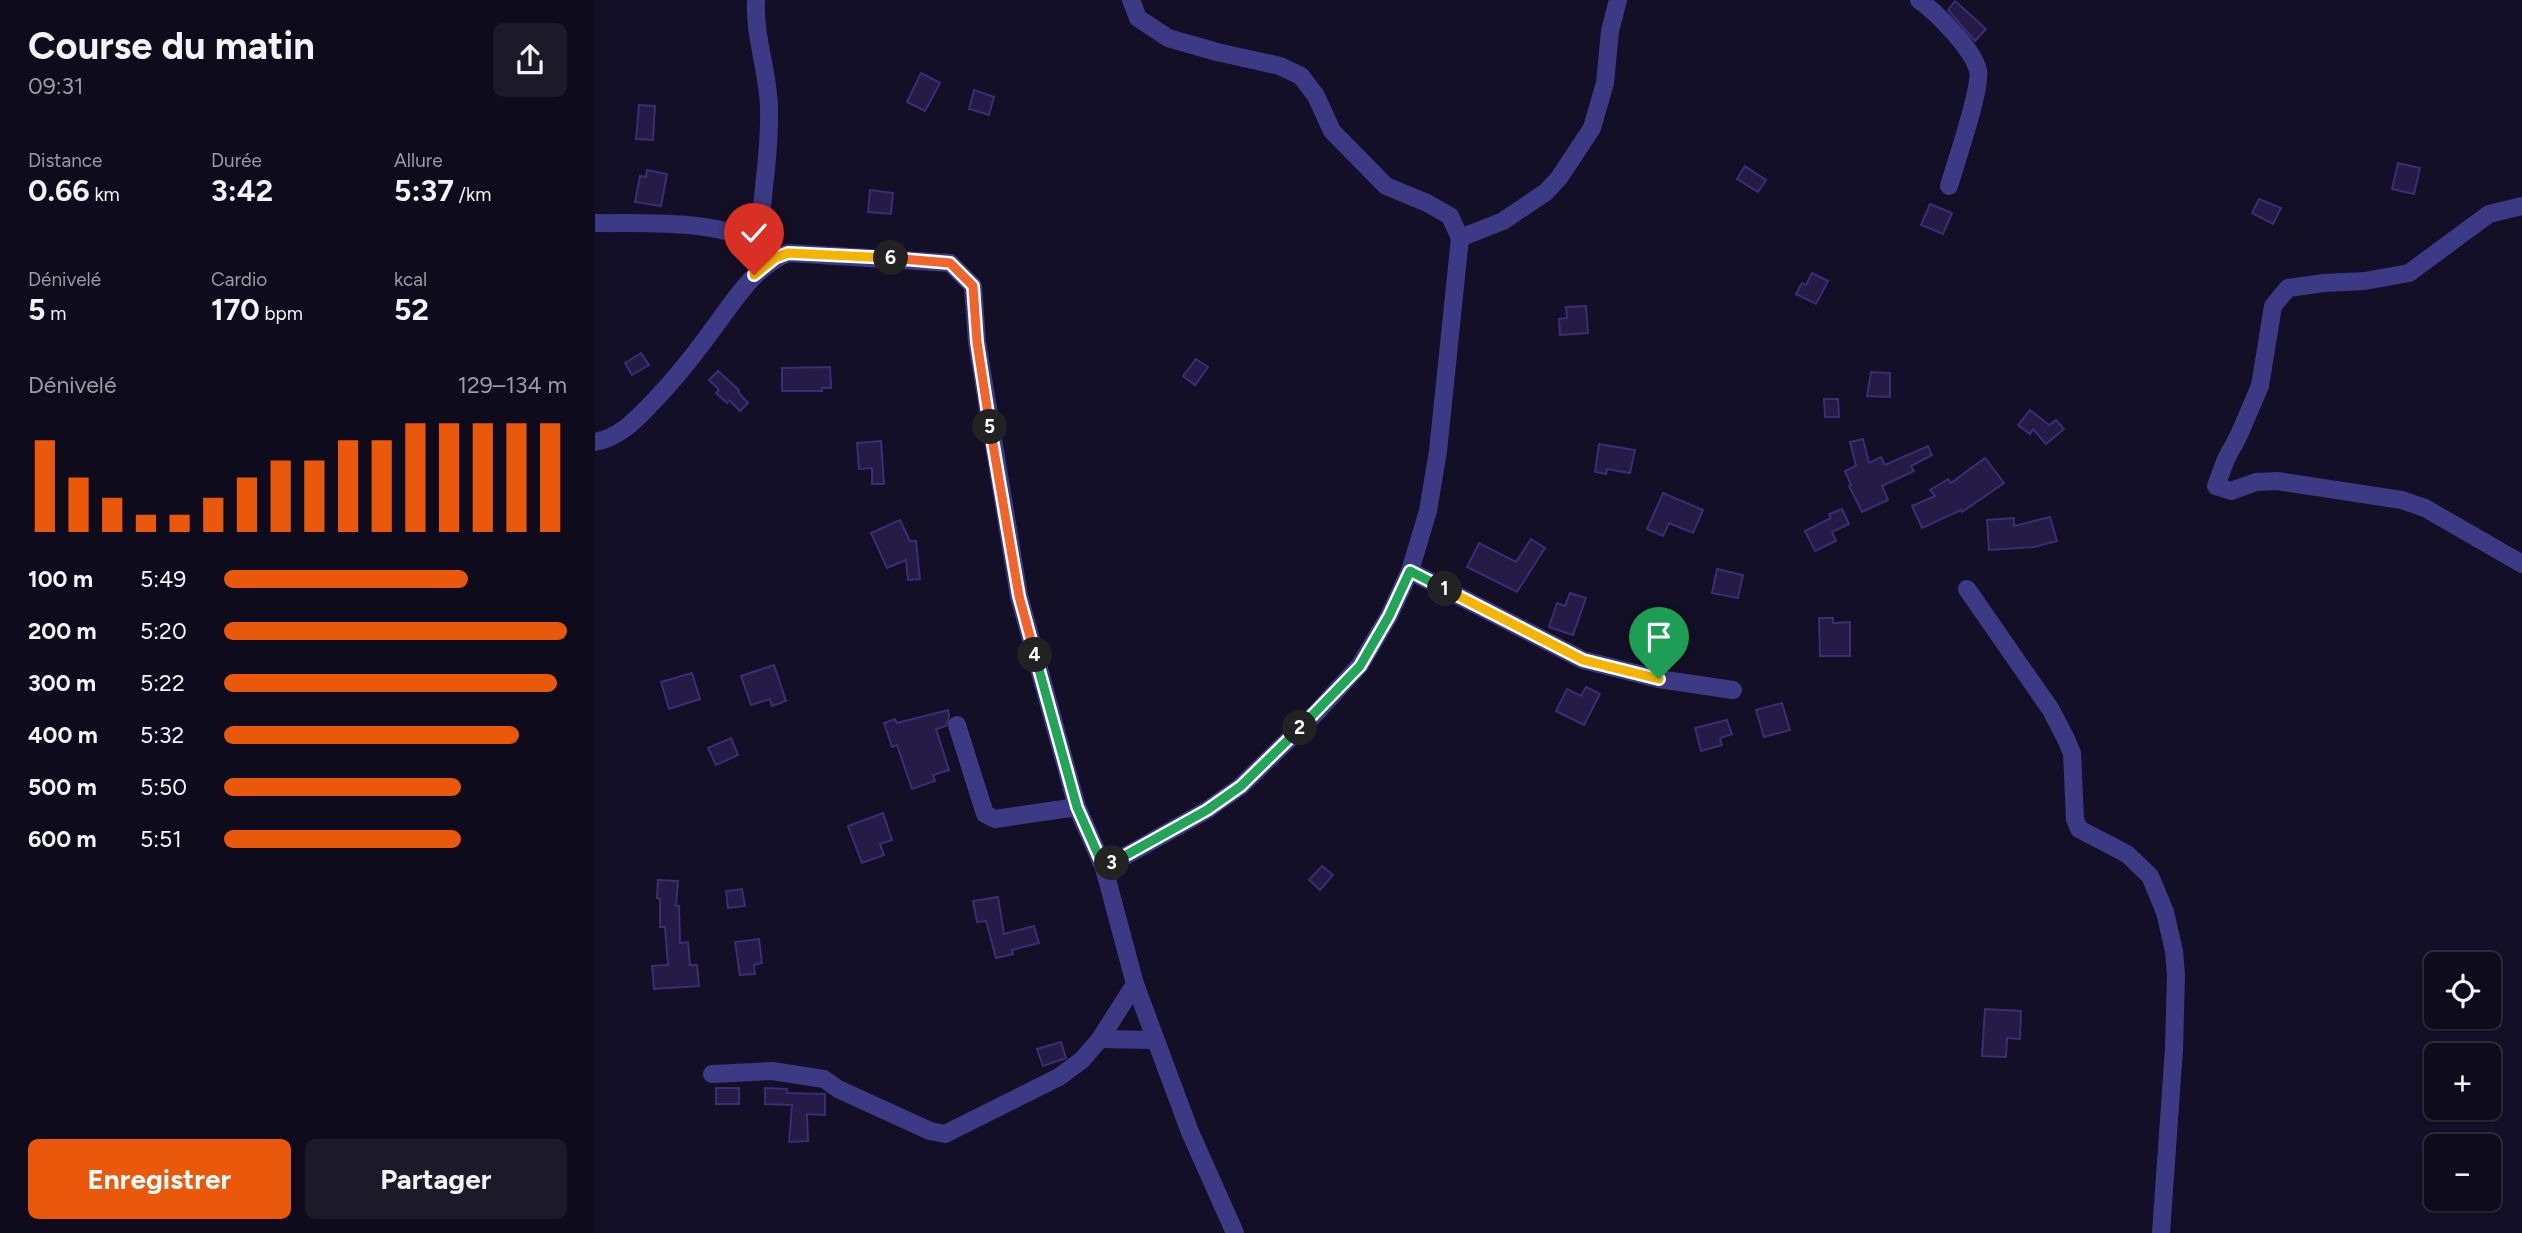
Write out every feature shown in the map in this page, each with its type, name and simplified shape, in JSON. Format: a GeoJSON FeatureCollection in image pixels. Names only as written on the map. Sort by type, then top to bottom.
{"type":"FeatureCollection","features":[{"type":"Feature","properties":{"kind":"street"},"geometry":{"type":"LineString","coordinates":[[756,0],[755,22],[763,57],[769,107],[758,243]]}},
{"type":"Feature","properties":{"kind":"street"},"geometry":{"type":"LineString","coordinates":[[1104,868],[1207,810],[1241,786],[1360,666],[1389,616],[1410,571],[1428,511],[1438,451],[1460,238],[1450,216],[1386,186],[1332,131],[1316,96],[1301,76],[1280,66],[1168,38],[1138,18],[1131,0]]}},
{"type":"Feature","properties":{"kind":"street"},"geometry":{"type":"LineString","coordinates":[[1460,238],[1503,221],[1546,192],[1559,178],[1592,128],[1605,83],[1610,31],[1618,0]]}},
{"type":"Feature","properties":{"kind":"street"},"geometry":{"type":"LineString","coordinates":[[1919,0],[1966,45],[1979,72],[1949,186]]}},
{"type":"Feature","properties":{"kind":"street"},"geometry":{"type":"LineString","coordinates":[[2522,206],[2489,214],[2409,272],[2365,281],[2288,288],[2273,306],[2260,386],[2238,437],[2225,459],[2216,486],[2231,491],[2256,482],[2277,481],[2402,500],[2425,508],[2522,564]]}},
{"type":"Feature","properties":{"kind":"street"},"geometry":{"type":"LineString","coordinates":[[595,223],[677,224],[730,232],[758,243],[775,258]]}},
{"type":"Feature","properties":{"kind":"street"},"geometry":{"type":"LineString","coordinates":[[595,442],[621,432],[661,394],[754,275],[775,258],[788,253],[803,252],[950,263],[973,286],[979,354],[1019,596],[1077,807],[1104,868],[1135,984],[1155,1040],[1190,1132],[1235,1233]]}},
{"type":"Feature","properties":{"kind":"street"},"geometry":{"type":"LineString","coordinates":[[1410,571],[1583,660],[1659,679],[1733,691]]}},
{"type":"Feature","properties":{"kind":"street"},"geometry":{"type":"LineString","coordinates":[[1967,589],[2051,710],[2066,739],[2072,753],[2075,819],[2079,828],[2127,854],[2150,876],[2165,912],[2174,951],[2176,975],[2172,1102],[2161,1233]]}},
{"type":"Feature","properties":{"kind":"street"},"geometry":{"type":"LineString","coordinates":[[957,725],[985,814],[995,819],[1077,807]]}},
{"type":"Feature","properties":{"kind":"street"},"geometry":{"type":"LineString","coordinates":[[712,1074],[772,1071],[824,1079],[838,1089],[930,1132],[945,1134],[1059,1077],[1082,1060],[1100,1039],[1135,984]]}},
{"type":"Feature","properties":{"kind":"street"},"geometry":{"type":"LineString","coordinates":[[1100,1039],[1155,1040]]}},
{"type":"Feature","properties":{"kind":"building"},"geometry":{"type":"Polygon","coordinates":[[[1955,1],[1986,29],[1975,41],[1948,10],[1955,1]]]}},
{"type":"Feature","properties":{"kind":"building"},"geometry":{"type":"Polygon","coordinates":[[[921,73],[940,83],[925,111],[907,102],[921,73]]]}},
{"type":"Feature","properties":{"kind":"building"},"geometry":{"type":"Polygon","coordinates":[[[974,90],[994,97],[989,115],[969,109],[974,90]]]}},
{"type":"Feature","properties":{"kind":"building"},"geometry":{"type":"Polygon","coordinates":[[[639,105],[655,106],[653,140],[636,139],[639,105]]]}},
{"type":"Feature","properties":{"kind":"building"},"geometry":{"type":"Polygon","coordinates":[[[2398,163],[2420,168],[2414,194],[2392,189],[2398,163]]]}},
{"type":"Feature","properties":{"kind":"building"},"geometry":{"type":"Polygon","coordinates":[[[1745,166],[1766,180],[1758,192],[1737,179],[1745,166]]]}},
{"type":"Feature","properties":{"kind":"building"},"geometry":{"type":"Polygon","coordinates":[[[647,170],[667,174],[661,206],[635,202],[640,176],[646,177],[647,170]]]}},
{"type":"Feature","properties":{"kind":"building"},"geometry":{"type":"Polygon","coordinates":[[[870,190],[893,193],[891,214],[868,212],[870,190]]]}},
{"type":"Feature","properties":{"kind":"building"},"geometry":{"type":"Polygon","coordinates":[[[2259,199],[2281,208],[2273,224],[2252,213],[2259,199]]]}},
{"type":"Feature","properties":{"kind":"building"},"geometry":{"type":"Polygon","coordinates":[[[1930,204],[1952,213],[1943,234],[1921,225],[1930,204]]]}},
{"type":"Feature","properties":{"kind":"building"},"geometry":{"type":"Polygon","coordinates":[[[1812,273],[1828,281],[1816,304],[1796,294],[1802,283],[1806,285],[1812,273]]]}},
{"type":"Feature","properties":{"kind":"building"},"geometry":{"type":"Polygon","coordinates":[[[1586,306],[1588,333],[1560,335],[1559,319],[1567,318],[1566,307],[1586,306]]]}},
{"type":"Feature","properties":{"kind":"building"},"geometry":{"type":"Polygon","coordinates":[[[641,353],[649,365],[632,375],[625,363],[641,353]]]}},
{"type":"Feature","properties":{"kind":"building"},"geometry":{"type":"Polygon","coordinates":[[[1196,359],[1208,367],[1195,385],[1183,376],[1196,359]]]}},
{"type":"Feature","properties":{"kind":"building"},"geometry":{"type":"Polygon","coordinates":[[[830,367],[831,388],[822,388],[822,391],[782,391],[782,368],[830,367]]]}},
{"type":"Feature","properties":{"kind":"building"},"geometry":{"type":"Polygon","coordinates":[[[718,371],[739,390],[748,403],[740,411],[729,400],[727,403],[716,393],[719,390],[709,380],[718,371]]]}},
{"type":"Feature","properties":{"kind":"building"},"geometry":{"type":"Polygon","coordinates":[[[1871,372],[1890,373],[1890,397],[1867,396],[1871,372]]]}},
{"type":"Feature","properties":{"kind":"building"},"geometry":{"type":"Polygon","coordinates":[[[1824,399],[1838,399],[1839,417],[1825,417],[1824,399]]]}},
{"type":"Feature","properties":{"kind":"building"},"geometry":{"type":"Polygon","coordinates":[[[2030,410],[2049,425],[2056,420],[2064,429],[2046,444],[2033,429],[2030,434],[2018,425],[2030,410]]]}},
{"type":"Feature","properties":{"kind":"building"},"geometry":{"type":"Polygon","coordinates":[[[1863,439],[1869,463],[1881,457],[1885,465],[1928,446],[1932,455],[1911,466],[1914,471],[1882,486],[1888,500],[1862,512],[1845,471],[1856,466],[1850,442],[1863,439]]]}},
{"type":"Feature","properties":{"kind":"building"},"geometry":{"type":"Polygon","coordinates":[[[881,441],[884,484],[872,484],[872,468],[859,469],[857,443],[881,441]]]}},
{"type":"Feature","properties":{"kind":"building"},"geometry":{"type":"Polygon","coordinates":[[[1599,444],[1635,450],[1630,473],[1607,469],[1606,474],[1595,472],[1599,444]]]}},
{"type":"Feature","properties":{"kind":"building"},"geometry":{"type":"Polygon","coordinates":[[[1985,458],[2004,483],[1962,512],[1961,510],[1922,528],[1912,506],[1935,496],[1930,490],[1948,479],[1951,483],[1985,458]]]}},
{"type":"Feature","properties":{"kind":"building"},"geometry":{"type":"Polygon","coordinates":[[[1663,493],[1703,510],[1693,533],[1669,523],[1663,536],[1647,529],[1663,493]]]}},
{"type":"Feature","properties":{"kind":"building"},"geometry":{"type":"Polygon","coordinates":[[[1842,509],[1849,524],[1832,532],[1836,541],[1815,551],[1805,531],[1831,518],[1829,514],[1842,509]]]}},
{"type":"Feature","properties":{"kind":"building"},"geometry":{"type":"Polygon","coordinates":[[[2050,517],[2057,541],[2034,547],[1989,550],[1987,520],[2014,518],[2014,526],[2050,517]]]}},
{"type":"Feature","properties":{"kind":"building"},"geometry":{"type":"Polygon","coordinates":[[[900,520],[910,541],[916,541],[920,579],[908,580],[906,560],[887,568],[871,533],[900,520]]]}},
{"type":"Feature","properties":{"kind":"building"},"geometry":{"type":"Polygon","coordinates":[[[1531,539],[1545,548],[1517,592],[1467,567],[1479,543],[1516,562],[1531,539]]]}},
{"type":"Feature","properties":{"kind":"building"},"geometry":{"type":"Polygon","coordinates":[[[1717,569],[1743,575],[1738,598],[1712,593],[1717,569]]]}},
{"type":"Feature","properties":{"kind":"building"},"geometry":{"type":"Polygon","coordinates":[[[1570,593],[1586,598],[1573,635],[1549,627],[1557,603],[1565,606],[1570,593]]]}},
{"type":"Feature","properties":{"kind":"building"},"geometry":{"type":"Polygon","coordinates":[[[1819,618],[1833,618],[1833,623],[1850,622],[1850,656],[1820,656],[1819,618]]]}},
{"type":"Feature","properties":{"kind":"building"},"geometry":{"type":"Polygon","coordinates":[[[774,665],[786,701],[772,706],[770,699],[751,705],[741,676],[774,665]]]}},
{"type":"Feature","properties":{"kind":"building"},"geometry":{"type":"Polygon","coordinates":[[[692,673],[700,699],[669,709],[661,682],[692,673]]]}},
{"type":"Feature","properties":{"kind":"building"},"geometry":{"type":"Polygon","coordinates":[[[1586,687],[1600,694],[1584,725],[1556,711],[1567,689],[1581,696],[1586,687]]]}},
{"type":"Feature","properties":{"kind":"building"},"geometry":{"type":"Polygon","coordinates":[[[1782,703],[1790,730],[1764,737],[1756,710],[1782,703]]]}},
{"type":"Feature","properties":{"kind":"building"},"geometry":{"type":"Polygon","coordinates":[[[948,710],[946,726],[936,729],[949,770],[933,775],[935,781],[912,789],[897,745],[892,747],[884,723],[895,719],[897,723],[948,710]]]}},
{"type":"Feature","properties":{"kind":"building"},"geometry":{"type":"Polygon","coordinates":[[[1727,720],[1732,734],[1720,738],[1722,745],[1701,751],[1695,728],[1727,720]]]}},
{"type":"Feature","properties":{"kind":"building"},"geometry":{"type":"Polygon","coordinates":[[[731,738],[738,755],[716,765],[708,748],[731,738]]]}},
{"type":"Feature","properties":{"kind":"building"},"geometry":{"type":"Polygon","coordinates":[[[883,813],[892,840],[880,844],[884,855],[862,863],[848,826],[883,813]]]}},
{"type":"Feature","properties":{"kind":"building"},"geometry":{"type":"Polygon","coordinates":[[[1322,866],[1333,875],[1320,890],[1309,880],[1322,866]]]}},
{"type":"Feature","properties":{"kind":"building"},"geometry":{"type":"Polygon","coordinates":[[[658,880],[678,881],[676,906],[679,906],[680,943],[688,942],[690,965],[697,965],[699,986],[654,989],[652,966],[668,965],[665,927],[660,927],[658,880]]]}},
{"type":"Feature","properties":{"kind":"building"},"geometry":{"type":"Polygon","coordinates":[[[742,889],[745,906],[728,908],[726,891],[742,889]]]}},
{"type":"Feature","properties":{"kind":"building"},"geometry":{"type":"Polygon","coordinates":[[[998,897],[1004,934],[1034,926],[1039,943],[1012,950],[1013,954],[996,958],[986,921],[977,922],[973,901],[998,897]]]}},
{"type":"Feature","properties":{"kind":"building"},"geometry":{"type":"Polygon","coordinates":[[[759,939],[762,963],[754,965],[755,974],[740,975],[735,942],[759,939]]]}},
{"type":"Feature","properties":{"kind":"building"},"geometry":{"type":"Polygon","coordinates":[[[1985,1009],[2021,1011],[2020,1039],[2007,1038],[2006,1057],[1982,1056],[1985,1009]]]}},
{"type":"Feature","properties":{"kind":"building"},"geometry":{"type":"Polygon","coordinates":[[[1061,1042],[1066,1058],[1043,1066],[1037,1049],[1061,1042]]]}},
{"type":"Feature","properties":{"kind":"building"},"geometry":{"type":"Polygon","coordinates":[[[716,1088],[739,1088],[739,1104],[716,1104],[716,1088]]]}},
{"type":"Feature","properties":{"kind":"building"},"geometry":{"type":"Polygon","coordinates":[[[765,1088],[787,1089],[787,1093],[825,1094],[825,1115],[807,1114],[808,1141],[789,1142],[792,1105],[765,1104],[765,1088]]]}},
{"type":"Feature","properties":{"kind":"route"},"geometry":{"type":"LineString","coordinates":[[754,275],[775,258],[788,253],[803,252],[950,263],[973,286],[977,342],[1019,596],[1077,807],[1104,868],[1207,810],[1241,786],[1360,666],[1389,616],[1410,571],[1583,660],[1659,679]]}}]}
